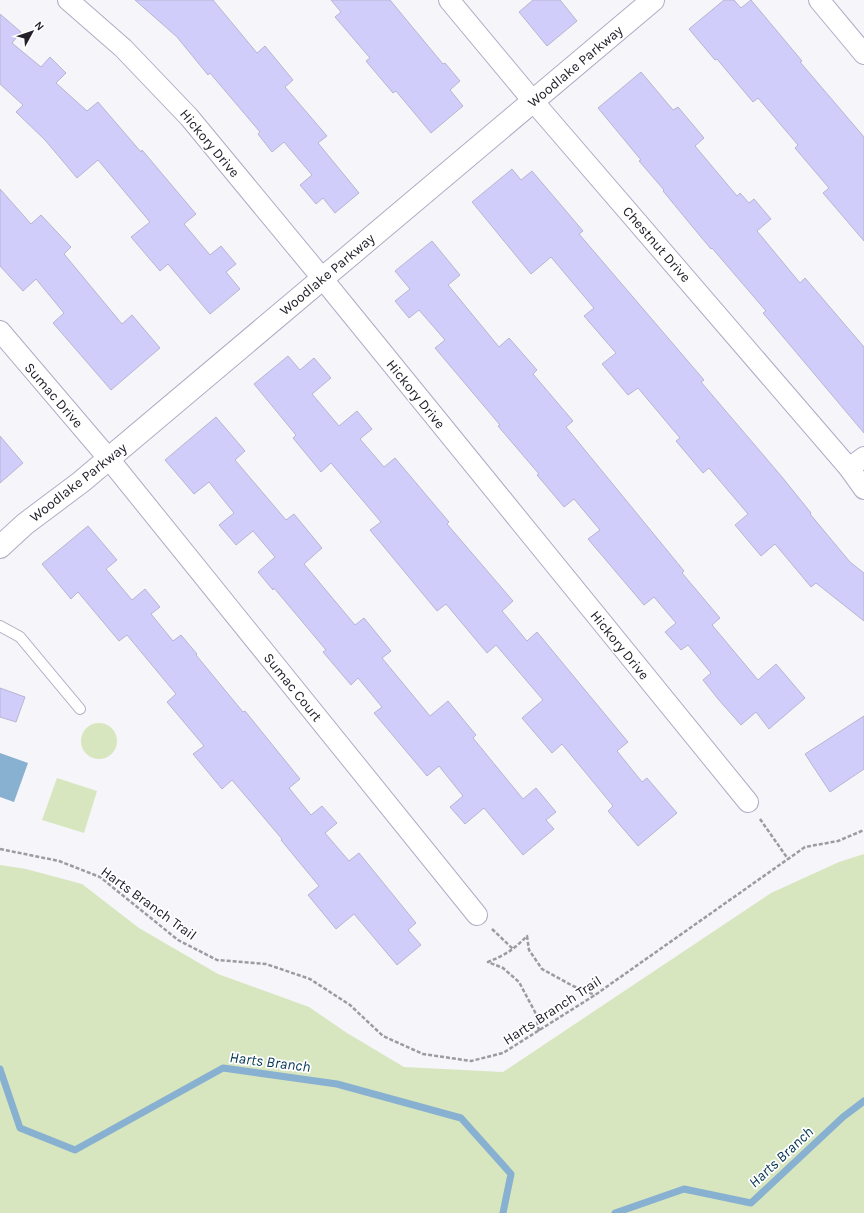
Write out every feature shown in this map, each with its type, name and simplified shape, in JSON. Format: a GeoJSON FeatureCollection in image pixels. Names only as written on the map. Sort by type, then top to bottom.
{"type":"FeatureCollection","features":[{"type":"Feature","properties":{"kind":"street","name":"Hickory Drive"},"geometry":{"type":"LineString","coordinates":[[68,0],[123,48],[190,117],[748,802]]}},
{"type":"Feature","properties":{"kind":"street","name":"Chestnut Drive"},"geometry":{"type":"LineString","coordinates":[[449,0],[533,101],[857,462],[864,489]]}},
{"type":"Feature","properties":{"kind":"street","name":"Woodlake Parkway"},"geometry":{"type":"LineString","coordinates":[[0,547],[25,524],[109,459],[653,0]]}},
{"type":"Feature","properties":{"kind":"street"},"geometry":{"type":"LineString","coordinates":[[819,0],[864,54]]}},
{"type":"Feature","properties":{"kind":"street","name":"Sumac Drive"},"geometry":{"type":"LineString","coordinates":[[0,331],[109,459]]}},
{"type":"Feature","properties":{"kind":"street","name":"Sumac Court"},"geometry":{"type":"LineString","coordinates":[[109,459],[477,916]]}},
{"type":"Feature","properties":{"kind":"lane"},"geometry":{"type":"LineString","coordinates":[[0,626],[20,637],[80,709]]}},
{"type":"Feature","properties":{"kind":"path"},"geometry":{"type":"LineString","coordinates":[[748,802],[788,859]]}},
{"type":"Feature","properties":{"kind":"path","name":"Harts Branch Trail"},"geometry":{"type":"LineString","coordinates":[[0,849],[59,861],[100,877],[178,940],[217,960],[266,964],[310,979],[350,1005],[383,1036],[423,1054],[471,1061],[503,1053],[539,1031],[595,995],[805,848],[838,841],[864,830]]}},
{"type":"Feature","properties":{"kind":"path"},"geometry":{"type":"LineString","coordinates":[[477,916],[513,950]]}},
{"type":"Feature","properties":{"kind":"path"},"geometry":{"type":"LineString","coordinates":[[539,1031],[535,1012],[519,982],[503,968],[488,962],[506,955],[527,936],[530,950],[542,970],[573,986],[595,995]]}},
{"type":"Feature","properties":{"kind":"green space"},"geometry":{"type":"Polygon","coordinates":[[[99,723],[112,728],[117,741],[112,754],[99,759],[86,754],[81,741],[86,728],[99,723]]]}},
{"type":"Feature","properties":{"kind":"green space"},"geometry":{"type":"Polygon","coordinates":[[[57,778],[97,791],[84,833],[42,820],[57,778]]]}},
{"type":"Feature","properties":{"kind":"green space"},"geometry":{"type":"Polygon","coordinates":[[[864,854],[864,1213],[0,1213],[0,865],[26,869],[82,884],[139,928],[218,974],[309,1007],[347,1033],[404,1067],[503,1072],[771,893],[839,862],[864,854]]]}},
{"type":"Feature","properties":{"kind":"water"},"geometry":{"type":"Polygon","coordinates":[[[0,753],[28,763],[14,802],[0,797],[0,753]]]}},
{"type":"Feature","properties":{"kind":"building"},"geometry":{"type":"Polygon","coordinates":[[[135,0],[213,0],[257,53],[265,46],[293,80],[285,87],[327,136],[318,143],[359,193],[335,213],[323,198],[316,204],[300,185],[312,175],[284,142],[272,152],[258,134],[260,132],[210,73],[208,75],[177,37],[135,0]]]}},
{"type":"Feature","properties":{"kind":"building"},"geometry":{"type":"Polygon","coordinates":[[[331,0],[390,0],[443,64],[445,63],[460,81],[450,90],[463,106],[431,133],[396,91],[393,93],[366,61],[370,58],[335,17],[341,12],[331,0]]]}},
{"type":"Feature","properties":{"kind":"building"},"geometry":{"type":"Polygon","coordinates":[[[533,0],[560,0],[577,21],[547,46],[519,12],[533,0]]]}},
{"type":"Feature","properties":{"kind":"building"},"geometry":{"type":"Polygon","coordinates":[[[724,0],[734,0],[741,8],[751,0],[802,61],[800,62],[864,137],[864,241],[823,193],[829,188],[795,148],[798,145],[758,98],[753,102],[717,59],[715,60],[689,29],[724,0]]]}},
{"type":"Feature","properties":{"kind":"building"},"geometry":{"type":"Polygon","coordinates":[[[0,14],[21,32],[12,43],[41,67],[50,57],[66,73],[56,83],[87,111],[98,102],[141,152],[142,150],[196,214],[184,224],[210,255],[221,246],[236,264],[226,272],[240,289],[210,314],[168,264],[160,271],[131,237],[150,222],[98,160],[77,178],[45,140],[16,112],[23,105],[0,84],[0,14]]]}},
{"type":"Feature","properties":{"kind":"building"},"geometry":{"type":"Polygon","coordinates":[[[641,72],[673,110],[678,107],[704,138],[695,146],[737,196],[740,193],[749,203],[754,199],[771,219],[757,231],[800,283],[805,278],[864,347],[864,433],[763,313],[766,311],[712,248],[711,249],[663,191],[664,190],[639,161],[641,160],[598,108],[641,72]]]}},
{"type":"Feature","properties":{"kind":"building"},"geometry":{"type":"Polygon","coordinates":[[[512,169],[521,180],[532,171],[583,231],[579,234],[704,380],[701,382],[782,477],[811,513],[810,514],[850,562],[864,573],[864,621],[816,583],[811,587],[775,544],[761,556],[735,525],[748,514],[709,468],[703,473],[676,441],[680,438],[638,388],[628,395],[602,364],[616,353],[584,316],[594,308],[551,257],[531,274],[472,202],[512,169]]]}},
{"type":"Feature","properties":{"kind":"building"},"geometry":{"type":"Polygon","coordinates":[[[0,189],[31,224],[41,215],[71,247],[64,254],[122,324],[132,315],[160,348],[111,390],[53,323],[64,313],[36,279],[23,291],[0,266],[0,189]]]}},
{"type":"Feature","properties":{"kind":"building"},"geometry":{"type":"Polygon","coordinates":[[[432,241],[460,275],[448,285],[499,347],[509,338],[537,370],[533,374],[573,421],[566,427],[684,571],[682,573],[720,618],[712,625],[758,680],[776,664],[805,698],[769,729],[756,712],[741,725],[718,699],[703,680],[711,673],[688,645],[681,650],[665,632],[676,623],[654,597],[644,605],[588,539],[600,530],[574,499],[564,507],[537,475],[539,474],[498,426],[500,425],[435,348],[445,340],[419,310],[409,318],[395,301],[410,289],[395,271],[432,241]]]}},
{"type":"Feature","properties":{"kind":"building"},"geometry":{"type":"Polygon","coordinates":[[[288,356],[300,370],[314,358],[331,378],[312,394],[339,426],[357,411],[372,429],[360,439],[384,467],[395,458],[449,522],[447,524],[513,601],[502,611],[527,641],[537,632],[628,742],[617,751],[642,782],[647,778],[677,813],[638,846],[608,811],[613,806],[562,744],[552,753],[522,718],[543,700],[496,645],[487,653],[446,604],[437,611],[370,530],[381,522],[331,463],[321,472],[293,438],[296,435],[254,384],[288,356]]]}},
{"type":"Feature","properties":{"kind":"building"},"geometry":{"type":"Polygon","coordinates":[[[216,417],[245,451],[235,460],[286,520],[294,514],[322,548],[304,564],[355,625],[364,618],[391,651],[382,658],[430,716],[448,701],[476,735],[473,738],[523,799],[536,788],[556,812],[546,820],[554,829],[523,855],[484,808],[465,824],[450,807],[463,796],[439,766],[427,776],[374,713],[382,707],[358,678],[351,685],[323,652],[326,650],[274,588],[273,590],[258,572],[275,557],[253,531],[236,545],[219,525],[234,513],[209,482],[194,494],[165,460],[216,417]]]}},
{"type":"Feature","properties":{"kind":"building"},"geometry":{"type":"Polygon","coordinates":[[[0,436],[23,463],[0,483],[0,436]]]}},
{"type":"Feature","properties":{"kind":"building"},"geometry":{"type":"Polygon","coordinates":[[[88,526],[117,560],[106,569],[132,600],[145,589],[160,607],[151,614],[173,641],[181,635],[243,712],[245,711],[300,779],[289,788],[311,815],[322,806],[337,823],[325,833],[349,861],[359,853],[416,923],[408,930],[421,945],[397,965],[354,914],[336,929],[308,895],[319,886],[281,840],[282,839],[232,780],[222,789],[193,754],[204,746],[167,702],[176,694],[127,635],[119,641],[78,592],[71,599],[42,564],[88,526]]]}},
{"type":"Feature","properties":{"kind":"building"},"geometry":{"type":"Polygon","coordinates":[[[0,688],[25,697],[16,722],[0,717],[0,688]]]}},
{"type":"Feature","properties":{"kind":"building"},"geometry":{"type":"Polygon","coordinates":[[[864,716],[864,769],[830,792],[805,754],[864,716]]]}},
{"type":"Feature","properties":{"kind":"waterway","name":"Harts Branch"},"geometry":{"type":"LineString","coordinates":[[0,1069],[20,1128],[75,1150],[223,1068],[337,1084],[461,1118],[511,1174],[503,1213]]}},
{"type":"Feature","properties":{"kind":"waterway","name":"Harts Branch"},"geometry":{"type":"LineString","coordinates":[[615,1213],[684,1189],[751,1203],[843,1117],[864,1101]]}}]}
